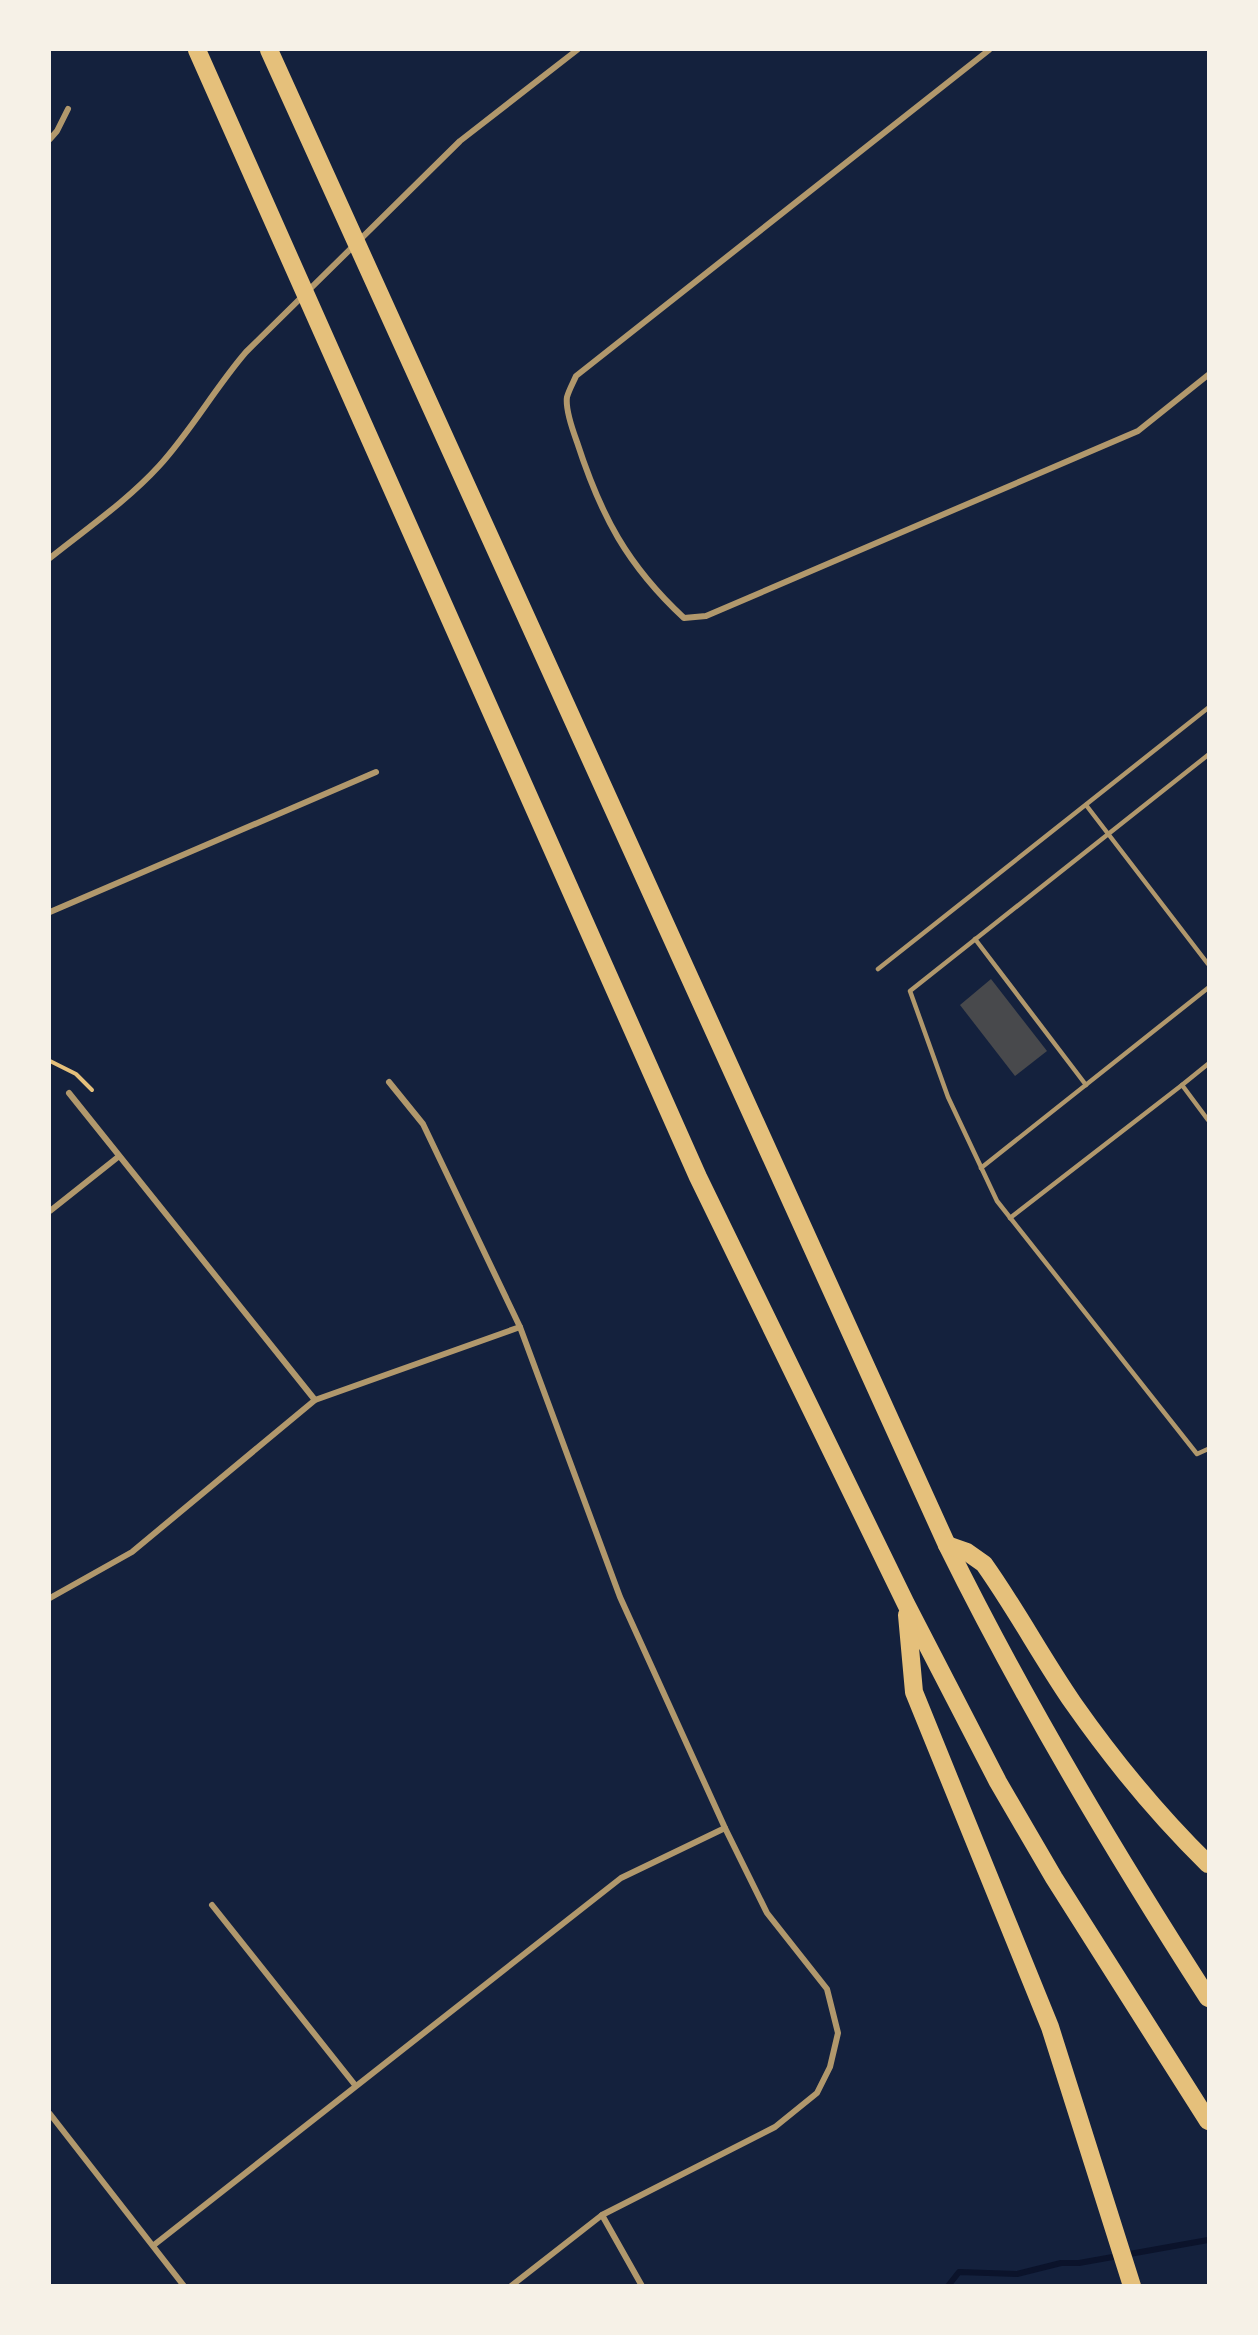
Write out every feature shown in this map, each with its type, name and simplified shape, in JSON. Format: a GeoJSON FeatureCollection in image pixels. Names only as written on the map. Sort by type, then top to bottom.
{"type":"FeatureCollection","features":[{"type":"Feature","properties":{"kind":"highway"},"geometry":{"type":"LineString","coordinates":[[197,50],[698,1177],[906,1604],[998,1782],[1054,1878],[1209,2121]]}},
{"type":"Feature","properties":{"kind":"highway"},"geometry":{"type":"LineString","coordinates":[[269,50],[947,1545],[1015,1677],[1079,1788],[1209,1998]]}},
{"type":"Feature","properties":{"kind":"highway"},"geometry":{"type":"LineString","coordinates":[[947,1545],[966,1552],[984,1564],[1072,1701],[1106,1748],[1149,1801],[1209,1864]]}},
{"type":"Feature","properties":{"kind":"highway"},"geometry":{"type":"LineString","coordinates":[[906,1604],[914,1692],[1050,2027],[1132,2286]]}},
{"type":"Feature","properties":{"kind":"street"},"geometry":{"type":"LineString","coordinates":[[50,558],[140,486],[154,471],[221,380],[246,352],[413,185],[460,141],[577,50]]}},
{"type":"Feature","properties":{"kind":"street"},"geometry":{"type":"LineString","coordinates":[[989,50],[576,376],[567,399],[574,433],[603,514],[619,542],[668,603],[684,618],[706,616],[1138,431],[1209,375]]}},
{"type":"Feature","properties":{"kind":"street"},"geometry":{"type":"LineString","coordinates":[[50,139],[68,109]]}},
{"type":"Feature","properties":{"kind":"street"},"geometry":{"type":"LineString","coordinates":[[50,912],[376,772]]}},
{"type":"Feature","properties":{"kind":"street"},"geometry":{"type":"LineString","coordinates":[[389,1082],[423,1124],[520,1327],[620,1597],[725,1828],[767,1913],[827,1989],[838,2033],[830,2067],[817,2093],[775,2127],[602,2215],[511,2286]]}},
{"type":"Feature","properties":{"kind":"street"},"geometry":{"type":"LineString","coordinates":[[69,1093],[315,1400]]}},
{"type":"Feature","properties":{"kind":"street"},"geometry":{"type":"LineString","coordinates":[[50,1211],[118,1157]]}},
{"type":"Feature","properties":{"kind":"street"},"geometry":{"type":"LineString","coordinates":[[50,1598],[132,1552],[315,1400],[520,1327]]}},
{"type":"Feature","properties":{"kind":"street"},"geometry":{"type":"LineString","coordinates":[[154,2245],[621,1878],[725,1828]]}},
{"type":"Feature","properties":{"kind":"street"},"geometry":{"type":"LineString","coordinates":[[212,1905],[355,2085]]}},
{"type":"Feature","properties":{"kind":"street"},"geometry":{"type":"LineString","coordinates":[[50,2114],[184,2286]]}},
{"type":"Feature","properties":{"kind":"street"},"geometry":{"type":"LineString","coordinates":[[602,2215],[642,2286]]}},
{"type":"Feature","properties":{"kind":"lane"},"geometry":{"type":"LineString","coordinates":[[878,969],[1209,708]]}},
{"type":"Feature","properties":{"kind":"lane"},"geometry":{"type":"LineString","coordinates":[[1209,755],[910,991],[948,1097],[997,1201],[1197,1454],[1209,1449]]}},
{"type":"Feature","properties":{"kind":"lane"},"geometry":{"type":"LineString","coordinates":[[1086,805],[1209,964]]}},
{"type":"Feature","properties":{"kind":"lane"},"geometry":{"type":"LineString","coordinates":[[975,939],[1086,1085]]}},
{"type":"Feature","properties":{"kind":"lane"},"geometry":{"type":"LineString","coordinates":[[981,1168],[1209,988]]}},
{"type":"Feature","properties":{"kind":"lane"},"geometry":{"type":"LineString","coordinates":[[1011,1218],[1209,1064]]}},
{"type":"Feature","properties":{"kind":"lane"},"geometry":{"type":"LineString","coordinates":[[1182,1085],[1209,1120]]}},
{"type":"Feature","properties":{"kind":"path"},"geometry":{"type":"LineString","coordinates":[[50,1061],[76,1074],[92,1090]]}},
{"type":"Feature","properties":{"kind":"building"},"geometry":{"type":"Polygon","coordinates":[[[991,979],[1047,1051],[1015,1076],[960,1005],[991,979]]]}},
{"type":"Feature","properties":{"kind":"waterway"},"geometry":{"type":"LineString","coordinates":[[948,2286],[959,2272],[1017,2274],[1061,2263],[1079,2263],[1208,2240]]}}]}
